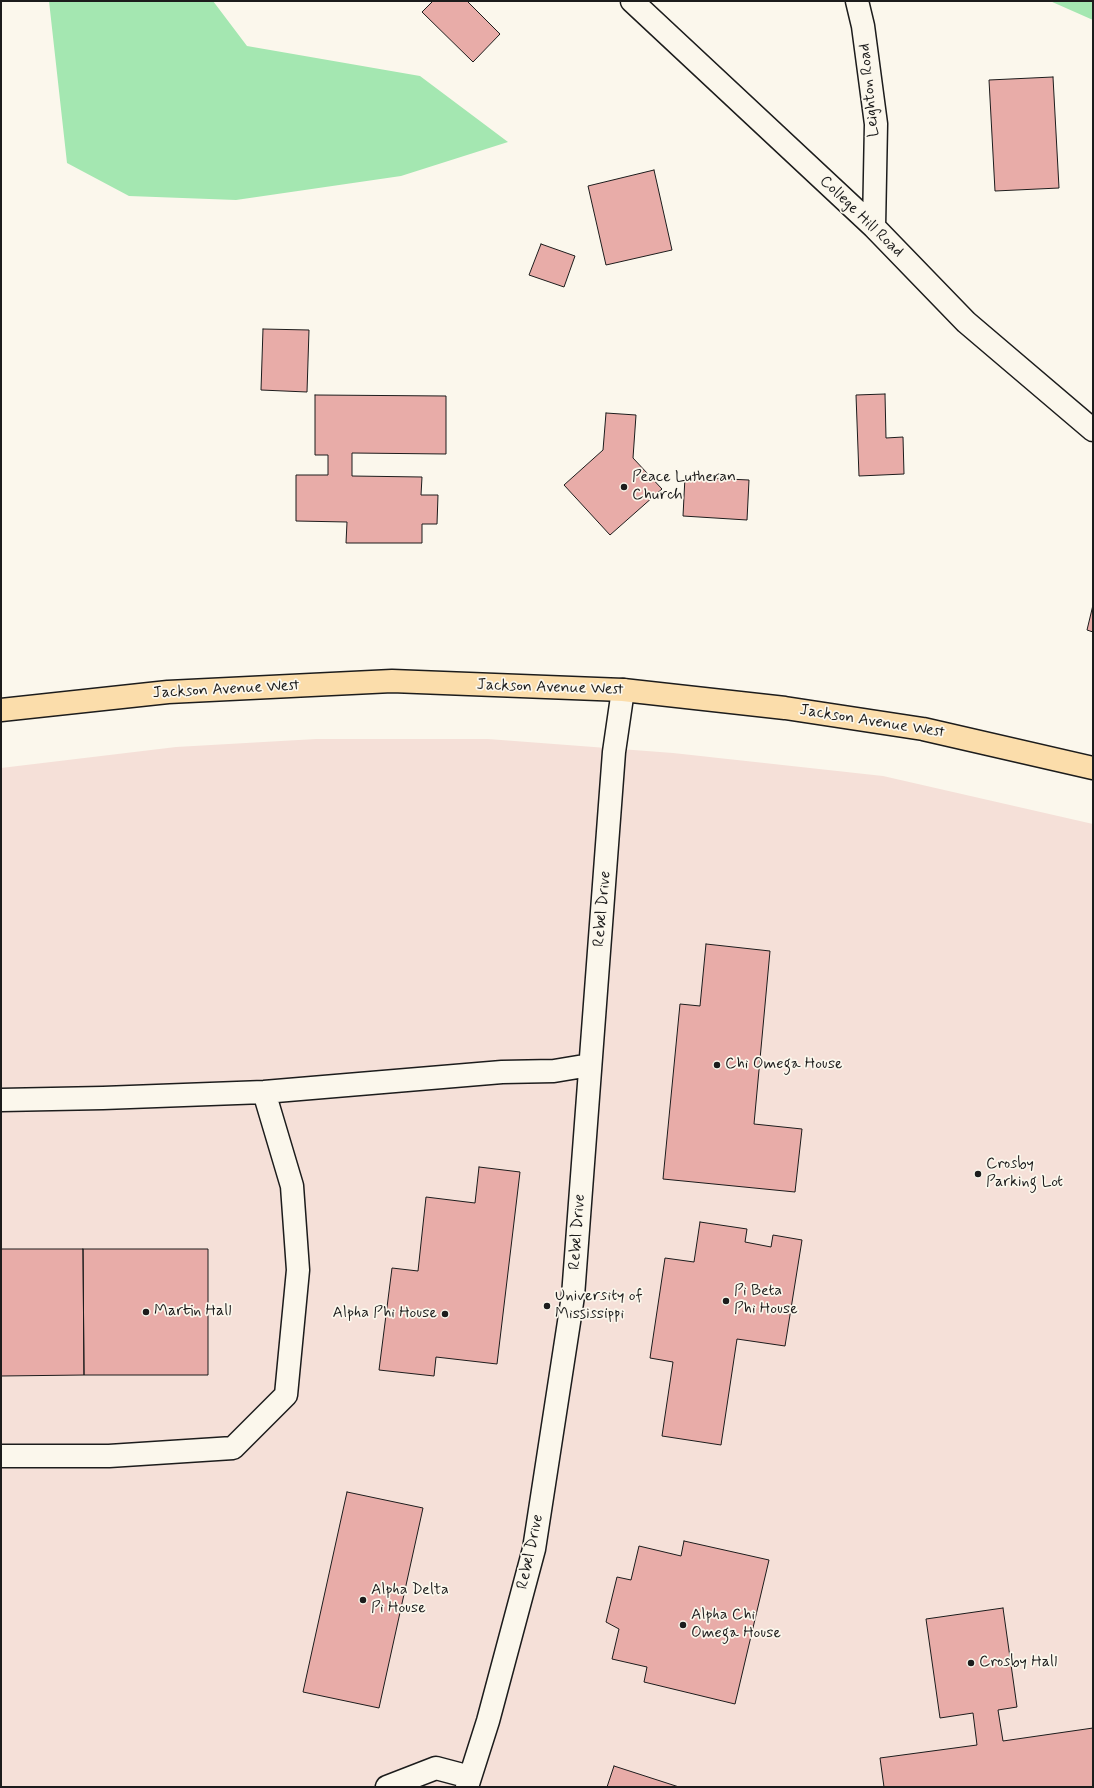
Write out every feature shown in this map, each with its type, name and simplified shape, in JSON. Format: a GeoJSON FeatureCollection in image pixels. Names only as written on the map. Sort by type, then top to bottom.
{"type":"FeatureCollection","features":[{"type":"Feature","properties":{"kind":"main road","name":"Jackson Avenue West"},"geometry":{"type":"LineString","coordinates":[[1,710],[168,692],[392,681],[623,690],[785,708],[923,728],[1093,768]]}},
{"type":"Feature","properties":{"kind":"street","name":"College Hill Road"},"geometry":{"type":"LineString","coordinates":[[632,1],[874,227],[966,322],[1093,430]]}},
{"type":"Feature","properties":{"kind":"street","name":"Leighton Road"},"geometry":{"type":"LineString","coordinates":[[857,1],[863,26],[876,124],[874,227]]}},
{"type":"Feature","properties":{"kind":"street","name":"Rebel Drive"},"geometry":{"type":"LineString","coordinates":[[469,1782],[490,1714],[534,1548],[573,1296],[614,752],[623,690]]}},
{"type":"Feature","properties":{"kind":"street"},"geometry":{"type":"LineString","coordinates":[[1,1100],[264,1092],[502,1072],[554,1071],[590,1064]]}},
{"type":"Feature","properties":{"kind":"street"},"geometry":{"type":"LineString","coordinates":[[1,1456],[109,1456],[233,1448],[286,1395],[298,1270],[297,1247],[292,1186],[264,1092]]}},
{"type":"Feature","properties":{"kind":"street"},"geometry":{"type":"LineString","coordinates":[[388,1787],[436,1768],[469,1782]]}},
{"type":"Feature","properties":{"kind":"shaded area","name":"University of Mississippi"},"geometry":{"type":"Polygon","coordinates":[[[316,739],[488,739],[673,753],[883,776],[1093,824],[1093,1787],[1,1787],[1,768],[176,747],[316,739]]]}},
{"type":"Feature","properties":{"kind":"green space"},"geometry":{"type":"Polygon","coordinates":[[[49,1],[213,1],[247,46],[420,76],[508,142],[401,176],[236,200],[129,196],[67,163],[49,1]]]}},
{"type":"Feature","properties":{"kind":"green space"},"geometry":{"type":"Polygon","coordinates":[[[1050,1],[1093,1],[1093,20],[1050,1]]]}},
{"type":"Feature","properties":{"kind":"building"},"geometry":{"type":"Polygon","coordinates":[[[433,1],[467,1],[500,34],[473,62],[422,12],[433,1]]]}},
{"type":"Feature","properties":{"kind":"building"},"geometry":{"type":"Polygon","coordinates":[[[1053,77],[1059,188],[995,191],[989,80],[1053,77]]]}},
{"type":"Feature","properties":{"kind":"building"},"geometry":{"type":"Polygon","coordinates":[[[654,170],[672,250],[606,265],[588,186],[654,170]]]}},
{"type":"Feature","properties":{"kind":"building"},"geometry":{"type":"Polygon","coordinates":[[[541,244],[575,256],[564,287],[529,275],[541,244]]]}},
{"type":"Feature","properties":{"kind":"building"},"geometry":{"type":"Polygon","coordinates":[[[263,329],[309,330],[307,392],[261,390],[263,329]]]}},
{"type":"Feature","properties":{"kind":"building"},"geometry":{"type":"Polygon","coordinates":[[[885,394],[886,438],[903,437],[904,474],[859,476],[856,395],[885,394]]]}},
{"type":"Feature","properties":{"kind":"building"},"geometry":{"type":"Polygon","coordinates":[[[315,395],[446,396],[446,454],[352,453],[352,476],[422,477],[421,495],[438,495],[437,524],[422,524],[422,543],[346,543],[347,522],[296,521],[296,475],[328,475],[328,455],[315,455],[315,395]]]}},
{"type":"Feature","properties":{"kind":"building"},"geometry":{"type":"Polygon","coordinates":[[[606,413],[636,415],[633,458],[662,489],[610,535],[564,485],[603,450],[606,413]]]}},
{"type":"Feature","properties":{"kind":"building"},"geometry":{"type":"Polygon","coordinates":[[[685,477],[749,480],[747,520],[683,516],[685,477]]]}},
{"type":"Feature","properties":{"kind":"building"},"geometry":{"type":"Polygon","coordinates":[[[1093,605],[1093,632],[1087,630],[1093,605]]]}},
{"type":"Feature","properties":{"kind":"building","name":"Chi Omega House"},"geometry":{"type":"Polygon","coordinates":[[[706,944],[770,951],[754,1124],[802,1129],[795,1192],[663,1179],[680,1004],[700,1006],[706,944]]]}},
{"type":"Feature","properties":{"kind":"building","name":"Alpha Phi House"},"geometry":{"type":"Polygon","coordinates":[[[479,1167],[520,1172],[497,1364],[436,1357],[434,1376],[379,1370],[392,1268],[418,1271],[426,1197],[475,1203],[479,1167]]]}},
{"type":"Feature","properties":{"kind":"building","name":"Pi Beta Phi House"},"geometry":{"type":"Polygon","coordinates":[[[700,1222],[747,1229],[745,1242],[771,1247],[773,1235],[802,1240],[785,1346],[737,1339],[721,1445],[662,1436],[673,1362],[650,1358],[665,1258],[694,1262],[700,1222]]]}},
{"type":"Feature","properties":{"kind":"building"},"geometry":{"type":"Polygon","coordinates":[[[1,1249],[83,1249],[84,1375],[1,1376],[1,1249]]]}},
{"type":"Feature","properties":{"kind":"building","name":"Martin Hall"},"geometry":{"type":"Polygon","coordinates":[[[83,1249],[208,1249],[208,1375],[84,1375],[83,1249]]]}},
{"type":"Feature","properties":{"kind":"building","name":"Alpha Delta Pi House"},"geometry":{"type":"Polygon","coordinates":[[[347,1492],[423,1508],[379,1708],[303,1692],[347,1492]]]}},
{"type":"Feature","properties":{"kind":"building","name":"Alpha Chi Omega House"},"geometry":{"type":"Polygon","coordinates":[[[684,1541],[769,1560],[735,1704],[644,1682],[647,1667],[612,1659],[619,1629],[606,1622],[617,1577],[631,1580],[639,1546],[681,1556],[684,1541]]]}},
{"type":"Feature","properties":{"kind":"building","name":"Crosby Hall"},"geometry":{"type":"Polygon","coordinates":[[[1003,1608],[1017,1707],[998,1710],[1003,1741],[1093,1728],[1093,1787],[884,1787],[880,1758],[977,1745],[973,1713],[940,1718],[926,1619],[1003,1608]]]}},
{"type":"Feature","properties":{"kind":"building"},"geometry":{"type":"Polygon","coordinates":[[[614,1766],[679,1787],[607,1787],[614,1766]]]}},
{"type":"Feature","properties":{"kind":"place","name":"Peace Lutheran Church"},"geometry":{"type":"Point","coordinates":[624,487]}},
{"type":"Feature","properties":{"kind":"place","name":"Chi Omega House"},"geometry":{"type":"Point","coordinates":[717,1065]}},
{"type":"Feature","properties":{"kind":"place","name":"Crosby Parking Lot"},"geometry":{"type":"Point","coordinates":[978,1174]}},
{"type":"Feature","properties":{"kind":"place","name":"Pi Beta Phi House"},"geometry":{"type":"Point","coordinates":[726,1301]}},
{"type":"Feature","properties":{"kind":"place","name":"University of Mississippi"},"geometry":{"type":"Point","coordinates":[547,1306]}},
{"type":"Feature","properties":{"kind":"place","name":"Martin Hall"},"geometry":{"type":"Point","coordinates":[146,1312]}},
{"type":"Feature","properties":{"kind":"place","name":"Alpha Phi House"},"geometry":{"type":"Point","coordinates":[445,1314]}},
{"type":"Feature","properties":{"kind":"place","name":"Alpha Delta Pi House"},"geometry":{"type":"Point","coordinates":[363,1600]}},
{"type":"Feature","properties":{"kind":"place","name":"Alpha Chi Omega House"},"geometry":{"type":"Point","coordinates":[683,1625]}},
{"type":"Feature","properties":{"kind":"place","name":"Crosby Hall"},"geometry":{"type":"Point","coordinates":[971,1663]}}]}
